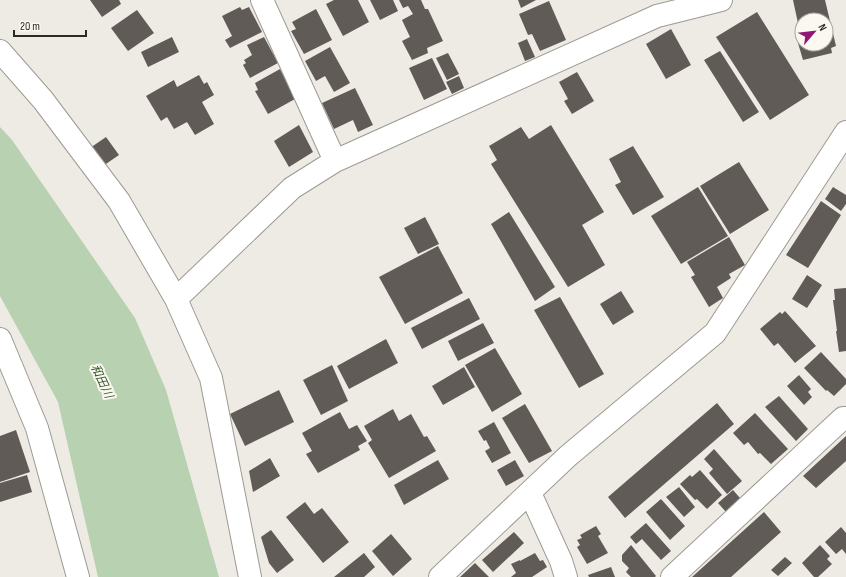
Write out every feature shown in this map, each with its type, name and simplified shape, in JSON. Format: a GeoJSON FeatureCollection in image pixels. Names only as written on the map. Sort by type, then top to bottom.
{"type":"FeatureCollection","features":[{"type":"Feature","properties":{"kind":"street"},"geometry":{"type":"LineString","coordinates":[[262,0],[335,161]]}},
{"type":"Feature","properties":{"kind":"street"},"geometry":{"type":"LineString","coordinates":[[176,299],[292,188],[335,161],[657,16],[721,0]]}},
{"type":"Feature","properties":{"kind":"street"},"geometry":{"type":"LineString","coordinates":[[0,51],[43,100],[119,201],[176,299],[211,378],[250,577]]}},
{"type":"Feature","properties":{"kind":"street"},"geometry":{"type":"LineString","coordinates":[[440,577],[568,456],[715,332],[846,132]]}},
{"type":"Feature","properties":{"kind":"street"},"geometry":{"type":"LineString","coordinates":[[0,339],[38,428],[78,577]]}},
{"type":"Feature","properties":{"kind":"street"},"geometry":{"type":"LineString","coordinates":[[672,577],[843,418],[846,418]]}},
{"type":"Feature","properties":{"kind":"street"},"geometry":{"type":"LineString","coordinates":[[530,493],[561,561],[566,577]]}},
{"type":"Feature","properties":{"kind":"water","name":"和田川"},"geometry":{"type":"Polygon","coordinates":[[[0,127],[12,140],[135,318],[166,390],[219,577],[98,577],[58,402],[0,296],[0,127]]]}},
{"type":"Feature","properties":{"kind":"building"},"geometry":{"type":"Polygon","coordinates":[[[90,0],[119,0],[121,4],[102,17],[90,0]]]}},
{"type":"Feature","properties":{"kind":"building"},"geometry":{"type":"Polygon","coordinates":[[[334,0],[358,0],[369,22],[343,36],[326,4],[334,0]]]}},
{"type":"Feature","properties":{"kind":"building"},"geometry":{"type":"Polygon","coordinates":[[[370,0],[393,0],[398,11],[380,20],[370,0]]]}},
{"type":"Feature","properties":{"kind":"building"},"geometry":{"type":"Polygon","coordinates":[[[399,0],[421,0],[425,9],[428,9],[443,41],[427,48],[428,53],[412,60],[402,41],[410,37],[402,20],[413,14],[408,6],[403,8],[399,0]]]}},
{"type":"Feature","properties":{"kind":"building"},"geometry":{"type":"Polygon","coordinates":[[[518,0],[536,0],[521,8],[518,0]]]}},
{"type":"Feature","properties":{"kind":"building"},"geometry":{"type":"Polygon","coordinates":[[[793,0],[825,0],[828,12],[796,12],[793,0]]]}},
{"type":"Feature","properties":{"kind":"building"},"geometry":{"type":"Polygon","coordinates":[[[549,1],[566,40],[540,51],[532,34],[528,35],[519,14],[549,1]]]}},
{"type":"Feature","properties":{"kind":"building"},"geometry":{"type":"Polygon","coordinates":[[[240,7],[242,10],[249,7],[262,32],[230,48],[225,40],[232,36],[222,16],[240,7]]]}},
{"type":"Feature","properties":{"kind":"building"},"geometry":{"type":"Polygon","coordinates":[[[316,9],[332,40],[304,54],[291,31],[296,29],[292,22],[316,9]]]}},
{"type":"Feature","properties":{"kind":"building"},"geometry":{"type":"Polygon","coordinates":[[[137,10],[154,33],[128,51],[111,28],[137,10]]]}},
{"type":"Feature","properties":{"kind":"building"},"geometry":{"type":"Polygon","coordinates":[[[757,12],[809,95],[770,120],[716,37],[757,12]]]}},
{"type":"Feature","properties":{"kind":"building"},"geometry":{"type":"Polygon","coordinates":[[[671,29],[691,65],[666,79],[646,44],[671,29]]]}},
{"type":"Feature","properties":{"kind":"building"},"geometry":{"type":"Polygon","coordinates":[[[172,37],[179,52],[148,67],[141,52],[172,37]]]}},
{"type":"Feature","properties":{"kind":"building"},"geometry":{"type":"Polygon","coordinates":[[[264,37],[278,63],[250,78],[243,65],[246,63],[244,60],[252,55],[247,45],[264,37]]]}},
{"type":"Feature","properties":{"kind":"building"},"geometry":{"type":"Polygon","coordinates":[[[527,39],[535,57],[525,61],[518,43],[527,39]]]}},
{"type":"Feature","properties":{"kind":"building"},"geometry":{"type":"Polygon","coordinates":[[[330,47],[350,83],[334,92],[325,76],[316,81],[305,61],[330,47]]]}},
{"type":"Feature","properties":{"kind":"building"},"geometry":{"type":"Polygon","coordinates":[[[720,51],[759,112],[743,122],[704,60],[720,51]]]}},
{"type":"Feature","properties":{"kind":"building"},"geometry":{"type":"Polygon","coordinates":[[[801,52],[832,52],[832,53],[803,60],[801,52]]]}},
{"type":"Feature","properties":{"kind":"building"},"geometry":{"type":"Polygon","coordinates":[[[448,53],[459,74],[447,80],[436,58],[448,53]]]}},
{"type":"Feature","properties":{"kind":"building"},"geometry":{"type":"Polygon","coordinates":[[[432,58],[447,89],[424,100],[409,68],[432,58]]]}},
{"type":"Feature","properties":{"kind":"building"},"geometry":{"type":"Polygon","coordinates":[[[280,69],[295,99],[268,114],[255,91],[258,90],[255,83],[280,69]]]}},
{"type":"Feature","properties":{"kind":"building"},"geometry":{"type":"Polygon","coordinates":[[[577,72],[594,101],[572,114],[564,101],[568,99],[559,82],[577,72]]]}},
{"type":"Feature","properties":{"kind":"building"},"geometry":{"type":"Polygon","coordinates":[[[199,75],[204,84],[207,82],[214,95],[202,102],[214,124],[195,135],[187,122],[174,129],[167,117],[161,121],[146,96],[174,80],[177,87],[199,75]]]}},
{"type":"Feature","properties":{"kind":"building"},"geometry":{"type":"Polygon","coordinates":[[[459,76],[464,88],[452,94],[446,82],[459,76]]]}},
{"type":"Feature","properties":{"kind":"building"},"geometry":{"type":"Polygon","coordinates":[[[355,88],[373,125],[358,132],[353,120],[334,129],[322,103],[355,88]]]}},
{"type":"Feature","properties":{"kind":"building"},"geometry":{"type":"Polygon","coordinates":[[[299,125],[313,152],[289,167],[274,141],[299,125]]]}},
{"type":"Feature","properties":{"kind":"building"},"geometry":{"type":"Polygon","coordinates":[[[551,125],[604,212],[582,225],[605,265],[568,287],[491,164],[497,160],[489,146],[521,127],[529,139],[551,125]]]}},
{"type":"Feature","properties":{"kind":"building"},"geometry":{"type":"Polygon","coordinates":[[[106,137],[119,155],[103,166],[90,148],[106,137]]]}},
{"type":"Feature","properties":{"kind":"building"},"geometry":{"type":"Polygon","coordinates":[[[633,146],[664,197],[633,215],[615,185],[621,182],[609,159],[633,146]]]}},
{"type":"Feature","properties":{"kind":"building"},"geometry":{"type":"Polygon","coordinates":[[[739,162],[769,210],[730,234],[700,186],[739,162]]]}},
{"type":"Feature","properties":{"kind":"building"},"geometry":{"type":"Polygon","coordinates":[[[698,187],[728,236],[681,264],[651,216],[698,187]]]}},
{"type":"Feature","properties":{"kind":"building"},"geometry":{"type":"Polygon","coordinates":[[[833,187],[846,195],[846,204],[841,211],[825,199],[833,187]]]}},
{"type":"Feature","properties":{"kind":"building"},"geometry":{"type":"Polygon","coordinates":[[[821,201],[841,215],[808,268],[786,255],[821,201]]]}},
{"type":"Feature","properties":{"kind":"building"},"geometry":{"type":"Polygon","coordinates":[[[509,212],[555,287],[535,301],[491,224],[509,212]]]}},
{"type":"Feature","properties":{"kind":"building"},"geometry":{"type":"Polygon","coordinates":[[[425,217],[439,244],[418,254],[404,228],[425,217]]]}},
{"type":"Feature","properties":{"kind":"building"},"geometry":{"type":"Polygon","coordinates":[[[729,237],[745,265],[729,274],[731,278],[717,287],[723,298],[709,307],[691,277],[695,275],[687,262],[729,237]]]}},
{"type":"Feature","properties":{"kind":"building"},"geometry":{"type":"Polygon","coordinates":[[[438,246],[463,293],[405,324],[379,277],[438,246]]]}},
{"type":"Feature","properties":{"kind":"building"},"geometry":{"type":"Polygon","coordinates":[[[807,275],[822,285],[807,308],[792,299],[807,275]]]}},
{"type":"Feature","properties":{"kind":"building"},"geometry":{"type":"Polygon","coordinates":[[[846,288],[846,351],[839,352],[833,300],[835,300],[834,289],[846,288]]]}},
{"type":"Feature","properties":{"kind":"building"},"geometry":{"type":"Polygon","coordinates":[[[621,291],[634,312],[613,325],[600,304],[621,291]]]}},
{"type":"Feature","properties":{"kind":"building"},"geometry":{"type":"Polygon","coordinates":[[[560,297],[604,374],[579,388],[534,310],[560,297]]]}},
{"type":"Feature","properties":{"kind":"building"},"geometry":{"type":"Polygon","coordinates":[[[469,298],[480,319],[422,349],[411,328],[469,298]]]}},
{"type":"Feature","properties":{"kind":"building"},"geometry":{"type":"Polygon","coordinates":[[[785,311],[816,346],[795,363],[778,343],[774,346],[760,329],[780,312],[782,314],[785,311]]]}},
{"type":"Feature","properties":{"kind":"building"},"geometry":{"type":"Polygon","coordinates":[[[483,323],[494,343],[458,361],[448,341],[483,323]]]}},
{"type":"Feature","properties":{"kind":"building"},"geometry":{"type":"Polygon","coordinates":[[[386,339],[398,363],[349,389],[337,366],[386,339]]]}},
{"type":"Feature","properties":{"kind":"building"},"geometry":{"type":"Polygon","coordinates":[[[495,348],[522,394],[492,412],[465,365],[495,348]]]}},
{"type":"Feature","properties":{"kind":"building"},"geometry":{"type":"Polygon","coordinates":[[[821,352],[846,379],[846,384],[834,396],[827,390],[826,391],[804,368],[821,352]]]}},
{"type":"Feature","properties":{"kind":"building"},"geometry":{"type":"Polygon","coordinates":[[[332,365],[348,401],[321,415],[303,380],[332,365]]]}},
{"type":"Feature","properties":{"kind":"building"},"geometry":{"type":"Polygon","coordinates":[[[464,367],[475,387],[443,405],[432,386],[464,367]]]}},
{"type":"Feature","properties":{"kind":"building"},"geometry":{"type":"Polygon","coordinates":[[[799,375],[811,389],[808,392],[812,397],[804,405],[787,386],[799,375]]]}},
{"type":"Feature","properties":{"kind":"building"},"geometry":{"type":"Polygon","coordinates":[[[279,390],[294,422],[245,446],[230,414],[279,390]]]}},
{"type":"Feature","properties":{"kind":"building"},"geometry":{"type":"Polygon","coordinates":[[[779,396],[808,429],[796,441],[765,407],[779,396]]]}},
{"type":"Feature","properties":{"kind":"building"},"geometry":{"type":"Polygon","coordinates":[[[717,403],[734,424],[625,518],[608,497],[717,403]]]}},
{"type":"Feature","properties":{"kind":"building"},"geometry":{"type":"Polygon","coordinates":[[[525,404],[552,451],[529,463],[502,418],[525,404]]]}},
{"type":"Feature","properties":{"kind":"building"},"geometry":{"type":"Polygon","coordinates":[[[393,409],[399,421],[411,414],[424,437],[427,436],[436,451],[389,478],[368,443],[372,440],[364,426],[393,409]]]}},
{"type":"Feature","properties":{"kind":"building"},"geometry":{"type":"Polygon","coordinates":[[[340,412],[349,429],[357,425],[367,441],[358,446],[360,450],[318,473],[306,454],[312,451],[302,433],[340,412]]]}},
{"type":"Feature","properties":{"kind":"building"},"geometry":{"type":"Polygon","coordinates":[[[755,413],[788,449],[771,464],[760,453],[758,454],[748,442],[744,445],[733,433],[755,413]]]}},
{"type":"Feature","properties":{"kind":"building"},"geometry":{"type":"Polygon","coordinates":[[[494,422],[511,453],[492,463],[485,451],[490,448],[486,440],[484,441],[478,431],[494,422]]]}},
{"type":"Feature","properties":{"kind":"building"},"geometry":{"type":"Polygon","coordinates":[[[16,430],[30,472],[0,482],[0,436],[16,430]]]}},
{"type":"Feature","properties":{"kind":"building"},"geometry":{"type":"Polygon","coordinates":[[[846,436],[846,461],[816,488],[803,476],[846,436]]]}},
{"type":"Feature","properties":{"kind":"building"},"geometry":{"type":"Polygon","coordinates":[[[714,449],[742,481],[727,494],[709,473],[713,469],[704,459],[714,449]]]}},
{"type":"Feature","properties":{"kind":"building"},"geometry":{"type":"Polygon","coordinates":[[[270,458],[280,476],[253,492],[249,471],[270,458]]]}},
{"type":"Feature","properties":{"kind":"building"},"geometry":{"type":"Polygon","coordinates":[[[438,460],[449,479],[404,505],[394,485],[438,460]]]}},
{"type":"Feature","properties":{"kind":"building"},"geometry":{"type":"Polygon","coordinates":[[[515,460],[524,476],[506,486],[497,470],[515,460]]]}},
{"type":"Feature","properties":{"kind":"building"},"geometry":{"type":"Polygon","coordinates":[[[700,470],[722,495],[707,509],[697,499],[695,500],[680,484],[690,475],[692,477],[700,470]]]}},
{"type":"Feature","properties":{"kind":"building"},"geometry":{"type":"Polygon","coordinates":[[[27,475],[32,492],[0,502],[0,483],[27,475]]]}},
{"type":"Feature","properties":{"kind":"building"},"geometry":{"type":"Polygon","coordinates":[[[679,487],[695,507],[684,517],[666,497],[679,487]]]}},
{"type":"Feature","properties":{"kind":"building"},"geometry":{"type":"Polygon","coordinates":[[[733,490],[740,498],[726,512],[718,503],[733,490]]]}},
{"type":"Feature","properties":{"kind":"building"},"geometry":{"type":"Polygon","coordinates":[[[661,499],[685,526],[670,540],[646,512],[661,499]]]}},
{"type":"Feature","properties":{"kind":"building"},"geometry":{"type":"Polygon","coordinates":[[[305,502],[314,514],[322,508],[349,542],[323,563],[286,517],[305,502]]]}},
{"type":"Feature","properties":{"kind":"building"},"geometry":{"type":"Polygon","coordinates":[[[764,512],[781,532],[731,577],[692,577],[764,512]]]}},
{"type":"Feature","properties":{"kind":"building"},"geometry":{"type":"Polygon","coordinates":[[[646,523],[671,551],[661,560],[642,539],[636,544],[630,537],[646,523]]]}},
{"type":"Feature","properties":{"kind":"building"},"geometry":{"type":"Polygon","coordinates":[[[596,526],[601,534],[598,536],[608,553],[587,564],[577,547],[580,545],[577,540],[582,538],[580,535],[596,526]]]}},
{"type":"Feature","properties":{"kind":"building"},"geometry":{"type":"Polygon","coordinates":[[[841,527],[846,533],[846,554],[842,549],[836,554],[825,542],[841,527]]]}},
{"type":"Feature","properties":{"kind":"building"},"geometry":{"type":"Polygon","coordinates":[[[271,530],[294,560],[277,573],[269,563],[261,537],[271,530]]]}},
{"type":"Feature","properties":{"kind":"building"},"geometry":{"type":"Polygon","coordinates":[[[514,532],[524,543],[493,572],[482,560],[514,532]]]}},
{"type":"Feature","properties":{"kind":"building"},"geometry":{"type":"Polygon","coordinates":[[[391,534],[412,559],[393,576],[372,551],[391,534]]]}},
{"type":"Feature","properties":{"kind":"building"},"geometry":{"type":"Polygon","coordinates":[[[631,545],[656,576],[655,577],[631,577],[626,572],[629,568],[622,561],[622,555],[631,545]]]}},
{"type":"Feature","properties":{"kind":"building"},"geometry":{"type":"Polygon","coordinates":[[[820,545],[830,556],[827,559],[832,564],[818,577],[814,577],[802,563],[820,545]]]}},
{"type":"Feature","properties":{"kind":"building"},"geometry":{"type":"Polygon","coordinates":[[[364,553],[375,567],[364,577],[334,577],[364,553]]]}},
{"type":"Feature","properties":{"kind":"building"},"geometry":{"type":"Polygon","coordinates":[[[535,553],[540,561],[543,560],[547,567],[532,577],[511,577],[516,573],[511,564],[535,553]]]}},
{"type":"Feature","properties":{"kind":"building"},"geometry":{"type":"Polygon","coordinates":[[[785,557],[792,563],[778,576],[771,570],[785,557]]]}},
{"type":"Feature","properties":{"kind":"building"},"geometry":{"type":"Polygon","coordinates":[[[475,563],[489,577],[460,577],[475,563]]]}},
{"type":"Feature","properties":{"kind":"building"},"geometry":{"type":"Polygon","coordinates":[[[611,567],[615,577],[589,577],[588,575],[611,567]]]}}]}
